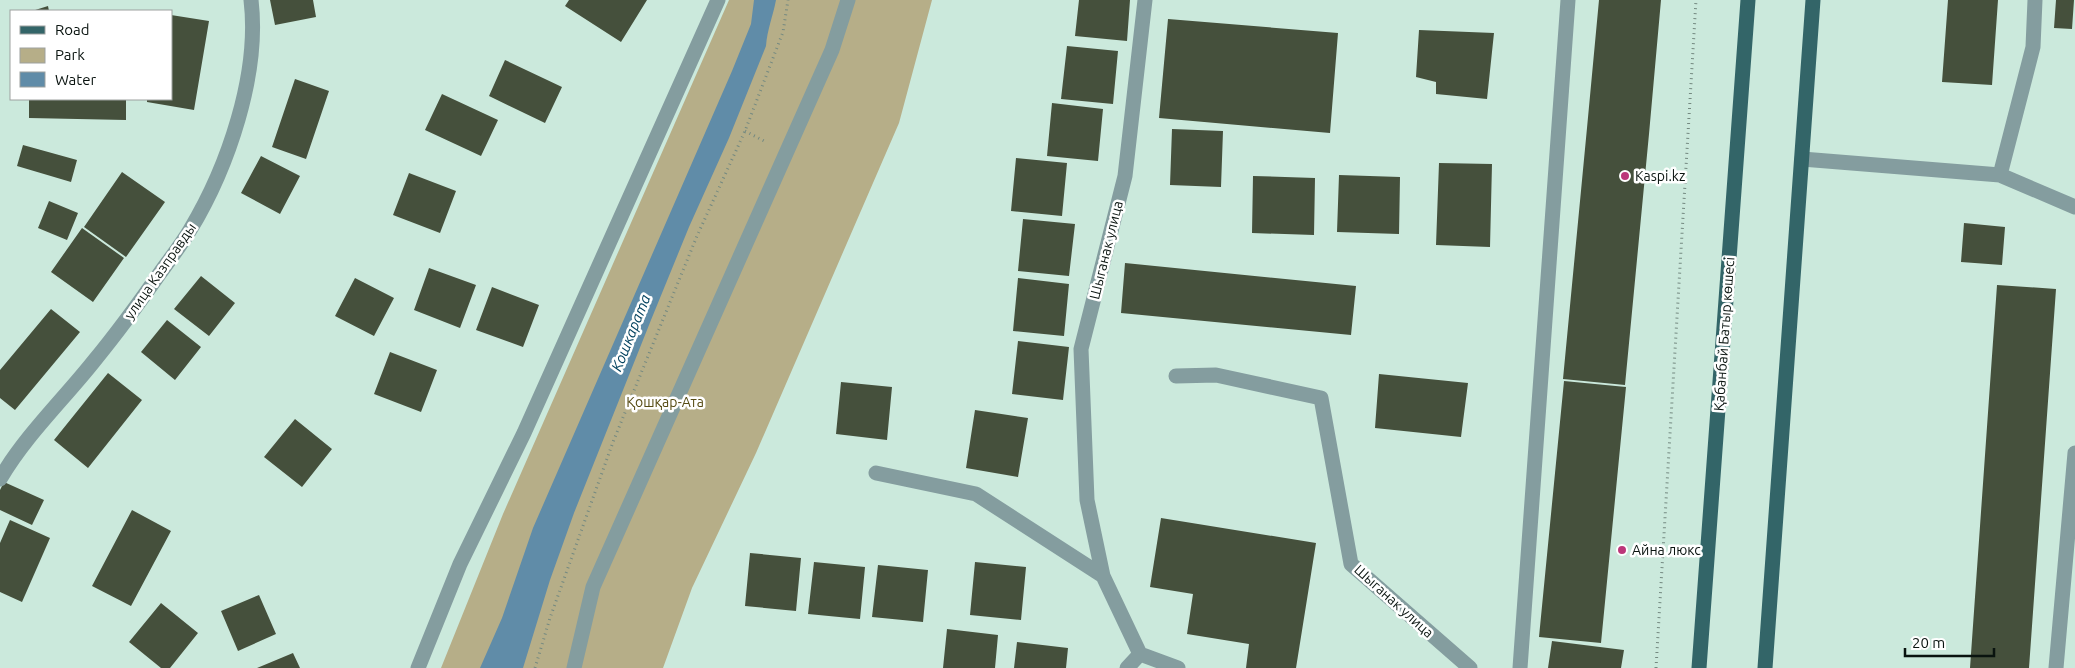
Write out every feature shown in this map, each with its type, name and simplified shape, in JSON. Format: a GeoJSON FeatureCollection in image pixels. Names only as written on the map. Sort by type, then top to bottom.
{"type":"FeatureCollection","features":[{"type":"Feature","properties":{"kind":"main road","name":"Қабанбай Батыр көшесі"},"geometry":{"type":"LineString","coordinates":[[1700,668],[1748,0]]}},
{"type":"Feature","properties":{"kind":"main road"},"geometry":{"type":"LineString","coordinates":[[1765,668],[1813,0]]}},
{"type":"Feature","properties":{"kind":"street","name":"улица Казправды"},"geometry":{"type":"LineString","coordinates":[[0,479],[6,455],[95,361],[190,231],[221,169],[242,102],[250,62],[251,0]]}},
{"type":"Feature","properties":{"kind":"street"},"geometry":{"type":"LineString","coordinates":[[418,668],[460,564],[528,424],[718,0]]}},
{"type":"Feature","properties":{"kind":"street"},"geometry":{"type":"LineString","coordinates":[[574,668],[593,587],[832,50],[848,0]]}},
{"type":"Feature","properties":{"kind":"street","name":"Шыганак улица"},"geometry":{"type":"LineString","coordinates":[[1140,654],[1103,576],[1087,500],[1081,349],[1125,176],[1146,0]]}},
{"type":"Feature","properties":{"kind":"street"},"geometry":{"type":"LineString","coordinates":[[1520,668],[1568,0]]}},
{"type":"Feature","properties":{"kind":"street"},"geometry":{"type":"LineString","coordinates":[[2000,175],[2033,47],[2036,0]]}},
{"type":"Feature","properties":{"kind":"street"},"geometry":{"type":"LineString","coordinates":[[1802,159],[2000,175],[2075,207]]}},
{"type":"Feature","properties":{"kind":"street","name":"Шыганак улица"},"geometry":{"type":"LineString","coordinates":[[1176,376],[1216,375],[1321,398],[1351,564],[1470,668]]}},
{"type":"Feature","properties":{"kind":"street"},"geometry":{"type":"LineString","coordinates":[[2056,668],[2069,593],[2075,453]]}},
{"type":"Feature","properties":{"kind":"street"},"geometry":{"type":"LineString","coordinates":[[876,473],[976,494],[1103,576]]}},
{"type":"Feature","properties":{"kind":"street"},"geometry":{"type":"LineString","coordinates":[[1127,668],[1140,654],[1178,668]]}},
{"type":"Feature","properties":{"kind":"path"},"geometry":{"type":"LineString","coordinates":[[535,668],[550,618],[612,442],[697,236],[745,131],[783,32],[788,0]]}},
{"type":"Feature","properties":{"kind":"path"},"geometry":{"type":"LineString","coordinates":[[1656,668],[1696,0]]}},
{"type":"Feature","properties":{"kind":"green space","name":"Қошқар-Ата"},"geometry":{"type":"Polygon","coordinates":[[[729,0],[932,0],[899,123],[756,453],[692,588],[663,668],[441,668],[503,514],[729,0]]]}},
{"type":"Feature","properties":{"kind":"water","name":"Кошкарата"},"geometry":{"type":"Polygon","coordinates":[[[754,0],[776,0],[766,46],[729,138],[689,227],[574,513],[550,580],[523,668],[480,668],[502,618],[533,528],[732,71],[751,24],[754,0]]]}},
{"type":"Feature","properties":{"kind":"building"},"geometry":{"type":"Polygon","coordinates":[[[270,0],[313,0],[316,17],[275,25],[270,0]]]}},
{"type":"Feature","properties":{"kind":"building"},"geometry":{"type":"Polygon","coordinates":[[[569,0],[647,0],[621,42],[565,6],[569,0]]]}},
{"type":"Feature","properties":{"kind":"building"},"geometry":{"type":"Polygon","coordinates":[[[1079,0],[1130,0],[1127,41],[1075,36],[1079,0]]]}},
{"type":"Feature","properties":{"kind":"building"},"geometry":{"type":"Polygon","coordinates":[[[1599,0],[1661,0],[1649,134],[1587,128],[1599,0]]]}},
{"type":"Feature","properties":{"kind":"building"},"geometry":{"type":"Polygon","coordinates":[[[1948,0],[1998,0],[1992,85],[1942,82],[1948,0]]]}},
{"type":"Feature","properties":{"kind":"building"},"geometry":{"type":"Polygon","coordinates":[[[2056,0],[2074,0],[2072,29],[2054,28],[2056,0]]]}},
{"type":"Feature","properties":{"kind":"building"},"geometry":{"type":"Polygon","coordinates":[[[48,6],[49,10],[35,10],[48,6]]]}},
{"type":"Feature","properties":{"kind":"building"},"geometry":{"type":"Polygon","coordinates":[[[172,15],[209,21],[194,110],[147,102],[147,100],[172,100],[172,15]]]}},
{"type":"Feature","properties":{"kind":"building"},"geometry":{"type":"Polygon","coordinates":[[[1168,19],[1338,33],[1330,133],[1159,118],[1168,19]]]}},
{"type":"Feature","properties":{"kind":"building"},"geometry":{"type":"Polygon","coordinates":[[[1419,30],[1494,33],[1487,99],[1436,94],[1436,82],[1416,77],[1419,30]]]}},
{"type":"Feature","properties":{"kind":"building"},"geometry":{"type":"Polygon","coordinates":[[[1067,46],[1118,51],[1113,104],[1061,99],[1067,46]]]}},
{"type":"Feature","properties":{"kind":"building"},"geometry":{"type":"Polygon","coordinates":[[[505,60],[562,87],[545,123],[489,96],[505,60]]]}},
{"type":"Feature","properties":{"kind":"building"},"geometry":{"type":"Polygon","coordinates":[[[295,79],[329,91],[306,159],[272,147],[295,79]]]}},
{"type":"Feature","properties":{"kind":"building"},"geometry":{"type":"Polygon","coordinates":[[[442,94],[498,120],[481,156],[425,130],[442,94]]]}},
{"type":"Feature","properties":{"kind":"building"},"geometry":{"type":"Polygon","coordinates":[[[29,100],[126,100],[126,120],[29,118],[29,100]]]}},
{"type":"Feature","properties":{"kind":"building"},"geometry":{"type":"Polygon","coordinates":[[[1052,103],[1103,109],[1098,161],[1047,156],[1052,103]]]}},
{"type":"Feature","properties":{"kind":"building"},"geometry":{"type":"Polygon","coordinates":[[[1587,128],[1649,134],[1625,385],[1563,379],[1587,128]]]}},
{"type":"Feature","properties":{"kind":"building"},"geometry":{"type":"Polygon","coordinates":[[[1172,129],[1223,131],[1221,187],[1170,185],[1172,129]]]}},
{"type":"Feature","properties":{"kind":"building"},"geometry":{"type":"Polygon","coordinates":[[[23,145],[77,160],[71,182],[17,166],[23,145]]]}},
{"type":"Feature","properties":{"kind":"building"},"geometry":{"type":"Polygon","coordinates":[[[261,156],[300,176],[280,214],[241,193],[261,156]]]}},
{"type":"Feature","properties":{"kind":"building"},"geometry":{"type":"Polygon","coordinates":[[[1016,158],[1067,163],[1062,216],[1011,211],[1016,158]]]}},
{"type":"Feature","properties":{"kind":"building"},"geometry":{"type":"Polygon","coordinates":[[[1439,163],[1492,164],[1490,247],[1436,245],[1439,163]]]}},
{"type":"Feature","properties":{"kind":"building"},"geometry":{"type":"Polygon","coordinates":[[[122,172],[165,202],[126,257],[84,227],[122,172]]]}},
{"type":"Feature","properties":{"kind":"building"},"geometry":{"type":"Polygon","coordinates":[[[409,173],[456,191],[440,233],[393,215],[409,173]]]}},
{"type":"Feature","properties":{"kind":"building"},"geometry":{"type":"Polygon","coordinates":[[[1339,175],[1400,177],[1399,234],[1337,232],[1339,175]]]}},
{"type":"Feature","properties":{"kind":"building"},"geometry":{"type":"Polygon","coordinates":[[[1253,176],[1315,178],[1314,235],[1252,233],[1253,176]]]}},
{"type":"Feature","properties":{"kind":"building"},"geometry":{"type":"Polygon","coordinates":[[[49,201],[78,213],[67,240],[38,228],[49,201]]]}},
{"type":"Feature","properties":{"kind":"building"},"geometry":{"type":"Polygon","coordinates":[[[1023,219],[1075,224],[1069,276],[1018,271],[1023,219]]]}},
{"type":"Feature","properties":{"kind":"building"},"geometry":{"type":"Polygon","coordinates":[[[1964,223],[2005,227],[2002,265],[1961,262],[1964,223]]]}},
{"type":"Feature","properties":{"kind":"building"},"geometry":{"type":"Polygon","coordinates":[[[82,228],[124,258],[93,302],[51,272],[82,228]]]}},
{"type":"Feature","properties":{"kind":"building"},"geometry":{"type":"Polygon","coordinates":[[[1125,263],[1356,286],[1351,335],[1121,313],[1125,263]]]}},
{"type":"Feature","properties":{"kind":"building"},"geometry":{"type":"Polygon","coordinates":[[[429,268],[476,285],[460,328],[414,310],[429,268]]]}},
{"type":"Feature","properties":{"kind":"building"},"geometry":{"type":"Polygon","coordinates":[[[201,276],[235,303],[209,336],[174,309],[201,276]]]}},
{"type":"Feature","properties":{"kind":"building"},"geometry":{"type":"Polygon","coordinates":[[[355,278],[394,298],[374,336],[335,316],[355,278]]]}},
{"type":"Feature","properties":{"kind":"building"},"geometry":{"type":"Polygon","coordinates":[[[1018,278],[1069,284],[1064,336],[1013,331],[1018,278]]]}},
{"type":"Feature","properties":{"kind":"building"},"geometry":{"type":"Polygon","coordinates":[[[1997,285],[2056,289],[2029,668],[1970,668],[1997,285]]]}},
{"type":"Feature","properties":{"kind":"building"},"geometry":{"type":"Polygon","coordinates":[[[492,287],[539,305],[523,347],[476,330],[492,287]]]}},
{"type":"Feature","properties":{"kind":"building"},"geometry":{"type":"Polygon","coordinates":[[[51,309],[80,332],[15,410],[0,398],[0,370],[51,309]]]}},
{"type":"Feature","properties":{"kind":"building"},"geometry":{"type":"Polygon","coordinates":[[[167,320],[201,347],[175,380],[141,352],[167,320]]]}},
{"type":"Feature","properties":{"kind":"building"},"geometry":{"type":"Polygon","coordinates":[[[1018,341],[1069,347],[1063,400],[1012,394],[1018,341]]]}},
{"type":"Feature","properties":{"kind":"building"},"geometry":{"type":"Polygon","coordinates":[[[390,352],[437,370],[421,412],[374,394],[390,352]]]}},
{"type":"Feature","properties":{"kind":"building"},"geometry":{"type":"Polygon","coordinates":[[[108,373],[142,400],[88,468],[54,440],[108,373]]]}},
{"type":"Feature","properties":{"kind":"building"},"geometry":{"type":"Polygon","coordinates":[[[1379,374],[1468,383],[1461,437],[1375,428],[1379,374]]]}},
{"type":"Feature","properties":{"kind":"building"},"geometry":{"type":"Polygon","coordinates":[[[1564,381],[1626,387],[1601,643],[1539,637],[1564,381]]]}},
{"type":"Feature","properties":{"kind":"building"},"geometry":{"type":"Polygon","coordinates":[[[841,382],[892,387],[887,440],[836,434],[841,382]]]}},
{"type":"Feature","properties":{"kind":"building"},"geometry":{"type":"Polygon","coordinates":[[[975,410],[1028,418],[1018,477],[966,468],[975,410]]]}},
{"type":"Feature","properties":{"kind":"building"},"geometry":{"type":"Polygon","coordinates":[[[295,419],[332,449],[302,487],[264,457],[295,419]]]}},
{"type":"Feature","properties":{"kind":"building"},"geometry":{"type":"Polygon","coordinates":[[[4,482],[44,500],[32,525],[0,510],[0,490],[4,482]]]}},
{"type":"Feature","properties":{"kind":"building"},"geometry":{"type":"Polygon","coordinates":[[[132,510],[171,531],[131,606],[92,586],[132,510]]]}},
{"type":"Feature","properties":{"kind":"building"},"geometry":{"type":"Polygon","coordinates":[[[1161,518],[1316,543],[1296,668],[1246,668],[1249,644],[1187,634],[1193,594],[1150,587],[1161,518]]]}},
{"type":"Feature","properties":{"kind":"building"},"geometry":{"type":"Polygon","coordinates":[[[10,520],[50,538],[22,602],[0,592],[0,543],[10,520]]]}},
{"type":"Feature","properties":{"kind":"building"},"geometry":{"type":"Polygon","coordinates":[[[750,553],[801,558],[796,611],[745,606],[750,553]]]}},
{"type":"Feature","properties":{"kind":"building"},"geometry":{"type":"Polygon","coordinates":[[[814,562],[865,567],[860,619],[808,614],[814,562]]]}},
{"type":"Feature","properties":{"kind":"building"},"geometry":{"type":"Polygon","coordinates":[[[975,562],[1026,567],[1021,620],[970,615],[975,562]]]}},
{"type":"Feature","properties":{"kind":"building"},"geometry":{"type":"Polygon","coordinates":[[[878,565],[928,570],[923,622],[872,617],[878,565]]]}},
{"type":"Feature","properties":{"kind":"building"},"geometry":{"type":"Polygon","coordinates":[[[259,595],[276,634],[238,651],[221,611],[259,595]]]}},
{"type":"Feature","properties":{"kind":"building"},"geometry":{"type":"Polygon","coordinates":[[[161,603],[198,633],[170,668],[161,668],[129,642],[161,603]]]}},
{"type":"Feature","properties":{"kind":"building"},"geometry":{"type":"Polygon","coordinates":[[[947,629],[998,635],[995,668],[943,668],[947,629]]]}},
{"type":"Feature","properties":{"kind":"building"},"geometry":{"type":"Polygon","coordinates":[[[1552,641],[1624,650],[1621,668],[1548,668],[1552,641]]]}},
{"type":"Feature","properties":{"kind":"building"},"geometry":{"type":"Polygon","coordinates":[[[1017,642],[1068,648],[1066,668],[1014,668],[1017,642]]]}},
{"type":"Feature","properties":{"kind":"building"},"geometry":{"type":"Polygon","coordinates":[[[293,653],[300,668],[257,668],[293,653]]]}},
{"type":"Feature","properties":{"kind":"place","name":"Kaspi.kz"},"geometry":{"type":"Point","coordinates":[1625,176]}},
{"type":"Feature","properties":{"kind":"place","name":"Айна люкс"},"geometry":{"type":"Point","coordinates":[1622,550]}}]}
